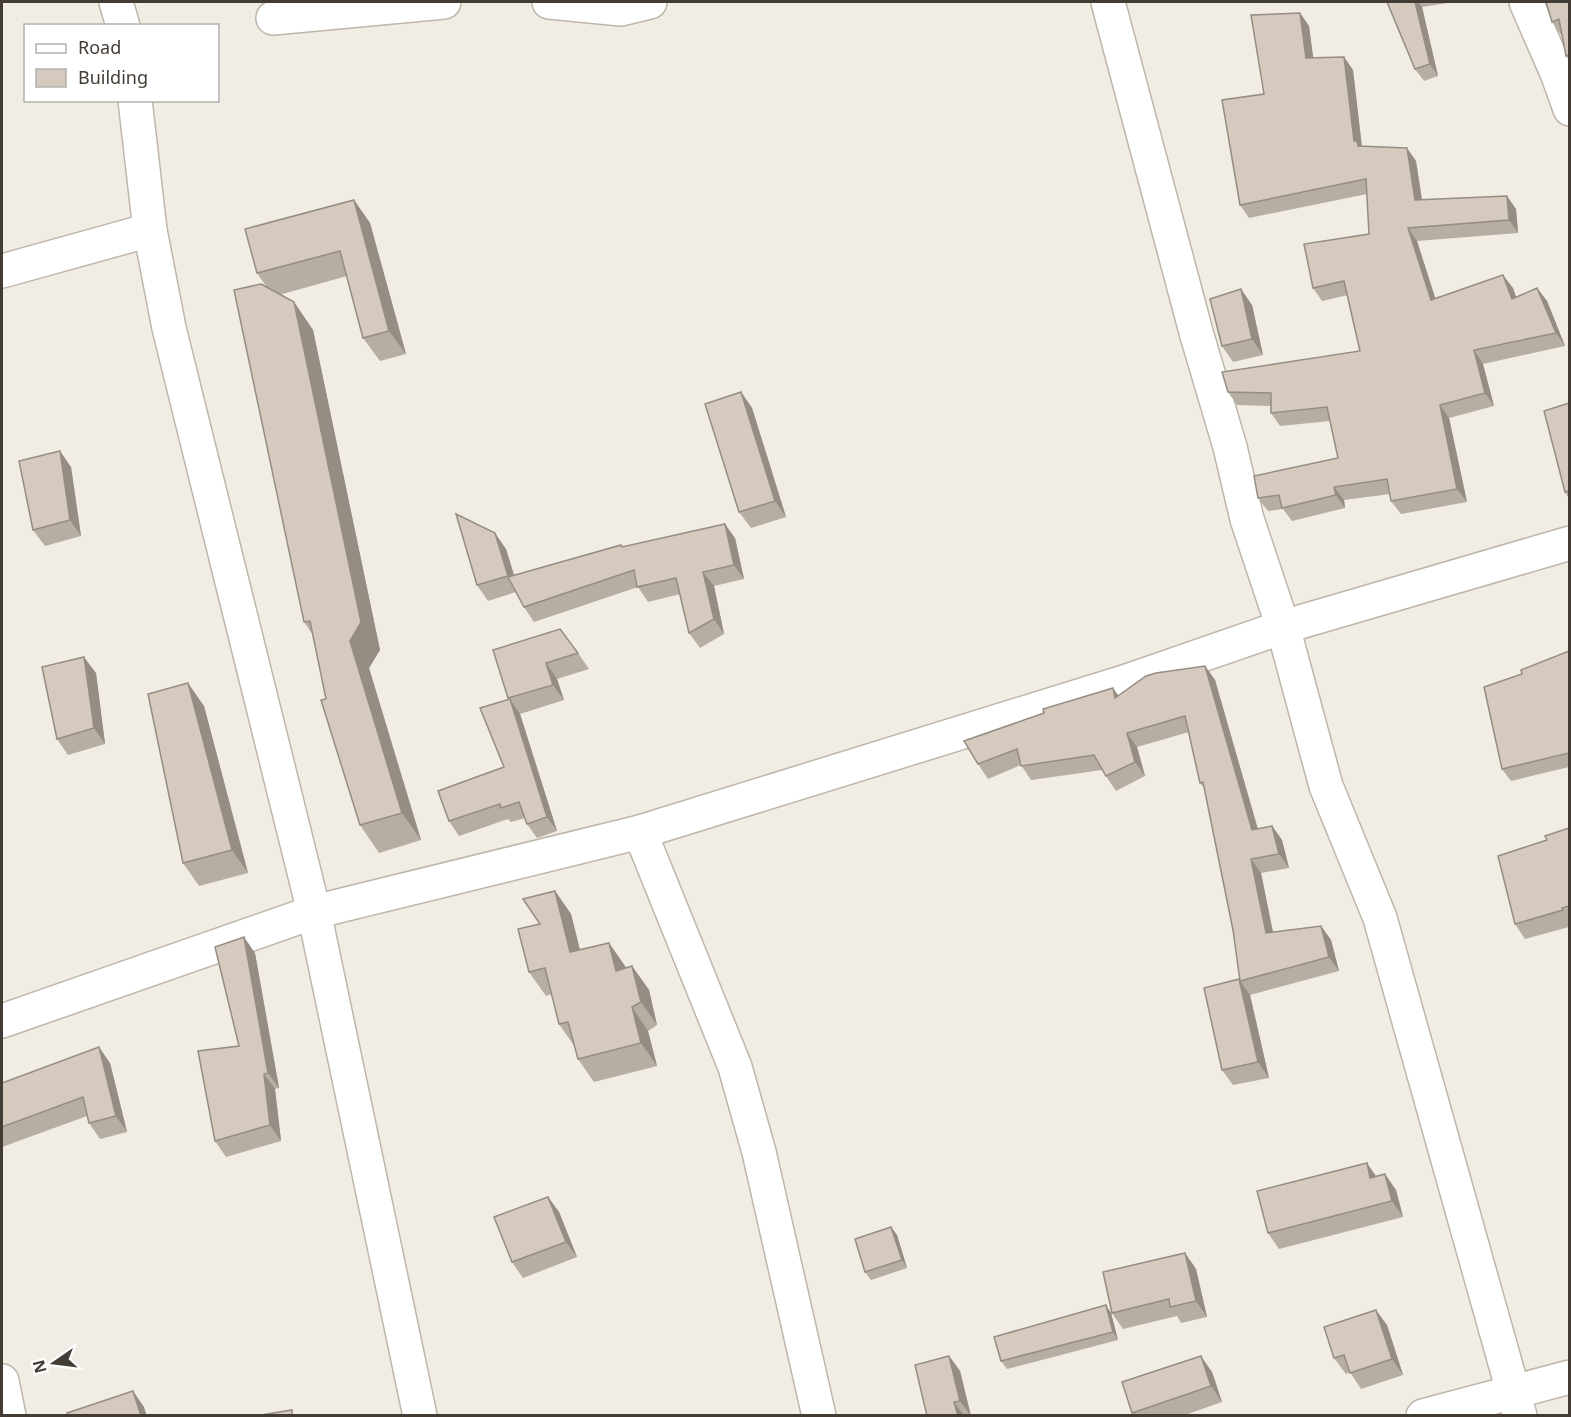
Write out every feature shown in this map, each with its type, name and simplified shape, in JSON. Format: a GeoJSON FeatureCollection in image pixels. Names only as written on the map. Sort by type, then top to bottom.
{"type":"FeatureCollection","features":[{"type":"Feature","properties":{"kind":"street"},"geometry":{"type":"LineString","coordinates":[[116,2],[122,24]]}},
{"type":"Feature","properties":{"kind":"street"},"geometry":{"type":"LineString","coordinates":[[273,18],[444,2]]}},
{"type":"Feature","properties":{"kind":"street"},"geometry":{"type":"LineString","coordinates":[[549,2],[630,4]]}},
{"type":"Feature","properties":{"kind":"street"},"geometry":{"type":"LineString","coordinates":[[1108,2],[1196,332],[1230,447],[1246,519],[1283,627],[1326,786],[1380,918],[1517,1404]]}},
{"type":"Feature","properties":{"kind":"street"},"geometry":{"type":"LineString","coordinates":[[1526,2],[1557,73],[1569,109]]}},
{"type":"Feature","properties":{"kind":"street"},"geometry":{"type":"LineString","coordinates":[[135,102],[150,230],[169,328],[314,912],[420,1416]]}},
{"type":"Feature","properties":{"kind":"street"},"geometry":{"type":"LineString","coordinates":[[2,271],[150,230]]}},
{"type":"Feature","properties":{"kind":"street"},"geometry":{"type":"LineString","coordinates":[[2,1021],[314,912],[640,832],[1124,682],[1283,627],[1569,543]]}},
{"type":"Feature","properties":{"kind":"street"},"geometry":{"type":"LineString","coordinates":[[640,832],[735,1067],[759,1152],[819,1416]]}},
{"type":"Feature","properties":{"kind":"street"},"geometry":{"type":"LineString","coordinates":[[1423,1416],[1517,1404],[1569,1377]]}},
{"type":"Feature","properties":{"kind":"street"},"geometry":{"type":"LineString","coordinates":[[2,1381],[9,1416]]}},
{"type":"Feature","properties":{"kind":"building"},"geometry":{"type":"Polygon","coordinates":[[[1387,2],[1415,2],[1430,64],[1415,69],[1387,2]]]}},
{"type":"Feature","properties":{"kind":"building"},"geometry":{"type":"Polygon","coordinates":[[[1546,2],[1569,2],[1569,55],[1566,56],[1559,19],[1552,22],[1546,2]]]}},
{"type":"Feature","properties":{"kind":"building"},"geometry":{"type":"Polygon","coordinates":[[[1300,13],[1306,58],[1344,57],[1354,141],[1357,141],[1358,146],[1407,148],[1415,200],[1507,196],[1509,220],[1408,228],[1431,300],[1503,275],[1512,299],[1537,288],[1556,333],[1474,350],[1485,393],[1440,405],[1457,489],[1391,501],[1387,479],[1334,487],[1336,495],[1282,508],[1279,495],[1258,498],[1254,476],[1338,458],[1327,407],[1271,413],[1271,393],[1228,392],[1222,372],[1360,351],[1344,281],[1313,288],[1304,244],[1369,234],[1366,179],[1240,205],[1222,100],[1264,94],[1251,15],[1300,13]]]}},
{"type":"Feature","properties":{"kind":"building"},"geometry":{"type":"Polygon","coordinates":[[[354,200],[389,331],[363,338],[340,251],[257,273],[245,229],[354,200]]]}},
{"type":"Feature","properties":{"kind":"building"},"geometry":{"type":"Polygon","coordinates":[[[261,284],[294,302],[361,622],[350,641],[402,813],[360,825],[321,700],[326,699],[310,621],[304,622],[234,290],[261,284]]]}},
{"type":"Feature","properties":{"kind":"building"},"geometry":{"type":"Polygon","coordinates":[[[1241,289],[1252,339],[1222,346],[1210,299],[1241,289]]]}},
{"type":"Feature","properties":{"kind":"building"},"geometry":{"type":"Polygon","coordinates":[[[741,392],[775,501],[739,512],[705,404],[741,392]]]}},
{"type":"Feature","properties":{"kind":"building"},"geometry":{"type":"Polygon","coordinates":[[[1569,403],[1569,491],[1565,492],[1544,411],[1569,403]]]}},
{"type":"Feature","properties":{"kind":"building"},"geometry":{"type":"Polygon","coordinates":[[[60,451],[70,520],[33,530],[19,461],[60,451]]]}},
{"type":"Feature","properties":{"kind":"building"},"geometry":{"type":"Polygon","coordinates":[[[456,514],[495,533],[508,576],[477,585],[456,514]]]}},
{"type":"Feature","properties":{"kind":"building"},"geometry":{"type":"Polygon","coordinates":[[[725,524],[734,565],[703,572],[714,619],[689,633],[676,578],[637,587],[634,570],[524,607],[508,577],[621,545],[622,547],[725,524]]]}},
{"type":"Feature","properties":{"kind":"building"},"geometry":{"type":"Polygon","coordinates":[[[560,629],[578,653],[546,663],[553,685],[508,698],[493,650],[560,629]]]}},
{"type":"Feature","properties":{"kind":"building"},"geometry":{"type":"Polygon","coordinates":[[[1569,651],[1569,753],[1502,769],[1484,687],[1522,674],[1521,670],[1569,651]]]}},
{"type":"Feature","properties":{"kind":"building"},"geometry":{"type":"Polygon","coordinates":[[[84,657],[94,728],[57,739],[42,667],[84,657]]]}},
{"type":"Feature","properties":{"kind":"building"},"geometry":{"type":"Polygon","coordinates":[[[1205,666],[1252,830],[1272,826],[1279,854],[1251,859],[1266,933],[1321,926],[1329,957],[1240,981],[1233,930],[1203,782],[1200,783],[1185,716],[1127,733],[1135,762],[1106,776],[1094,755],[1021,766],[1017,749],[978,764],[964,741],[1044,713],[1043,709],[1113,688],[1115,698],[1146,676],[1205,666]]]}},
{"type":"Feature","properties":{"kind":"building"},"geometry":{"type":"Polygon","coordinates":[[[188,683],[232,850],[183,863],[148,694],[188,683]]]}},
{"type":"Feature","properties":{"kind":"building"},"geometry":{"type":"Polygon","coordinates":[[[510,699],[547,817],[527,824],[519,802],[501,808],[500,804],[449,821],[438,791],[504,767],[480,708],[510,699]]]}},
{"type":"Feature","properties":{"kind":"building"},"geometry":{"type":"Polygon","coordinates":[[[1569,828],[1569,906],[1562,908],[1563,910],[1515,924],[1498,856],[1547,840],[1545,836],[1569,828]]]}},
{"type":"Feature","properties":{"kind":"building"},"geometry":{"type":"Polygon","coordinates":[[[555,891],[570,952],[609,943],[616,971],[632,966],[641,1002],[632,1007],[641,1043],[578,1059],[568,1022],[559,1024],[545,968],[529,972],[518,929],[540,924],[523,899],[555,891]]]}},
{"type":"Feature","properties":{"kind":"building"},"geometry":{"type":"Polygon","coordinates":[[[244,937],[268,1073],[264,1074],[270,1125],[215,1141],[198,1051],[239,1046],[215,947],[244,937]]]}},
{"type":"Feature","properties":{"kind":"building"},"geometry":{"type":"Polygon","coordinates":[[[1239,979],[1258,1062],[1222,1070],[1204,988],[1239,979]]]}},
{"type":"Feature","properties":{"kind":"building"},"geometry":{"type":"Polygon","coordinates":[[[99,1047],[116,1116],[89,1123],[83,1097],[2,1127],[2,1083],[99,1047]]]}},
{"type":"Feature","properties":{"kind":"building"},"geometry":{"type":"Polygon","coordinates":[[[1367,1163],[1370,1178],[1385,1174],[1392,1201],[1268,1233],[1257,1191],[1367,1163]]]}},
{"type":"Feature","properties":{"kind":"building"},"geometry":{"type":"Polygon","coordinates":[[[548,1197],[566,1242],[512,1262],[494,1217],[548,1197]]]}},
{"type":"Feature","properties":{"kind":"building"},"geometry":{"type":"Polygon","coordinates":[[[891,1227],[902,1260],[865,1272],[855,1239],[891,1227]]]}},
{"type":"Feature","properties":{"kind":"building"},"geometry":{"type":"Polygon","coordinates":[[[1185,1253],[1196,1301],[1170,1307],[1169,1299],[1112,1313],[1103,1272],[1185,1253]]]}},
{"type":"Feature","properties":{"kind":"building"},"geometry":{"type":"Polygon","coordinates":[[[1106,1305],[1113,1332],[1001,1361],[994,1337],[1106,1305]]]}},
{"type":"Feature","properties":{"kind":"building"},"geometry":{"type":"Polygon","coordinates":[[[1376,1310],[1392,1359],[1350,1373],[1344,1355],[1334,1358],[1324,1327],[1376,1310]]]}},
{"type":"Feature","properties":{"kind":"building"},"geometry":{"type":"Polygon","coordinates":[[[949,1356],[960,1401],[954,1402],[958,1416],[927,1416],[915,1365],[949,1356]]]}},
{"type":"Feature","properties":{"kind":"building"},"geometry":{"type":"Polygon","coordinates":[[[1201,1356],[1211,1386],[1132,1413],[1122,1382],[1201,1356]]]}},
{"type":"Feature","properties":{"kind":"building"},"geometry":{"type":"Polygon","coordinates":[[[133,1391],[141,1416],[68,1416],[67,1413],[133,1391]]]}},
{"type":"Feature","properties":{"kind":"building"},"geometry":{"type":"Polygon","coordinates":[[[292,1410],[292,1416],[261,1415],[292,1410]]]}}]}
